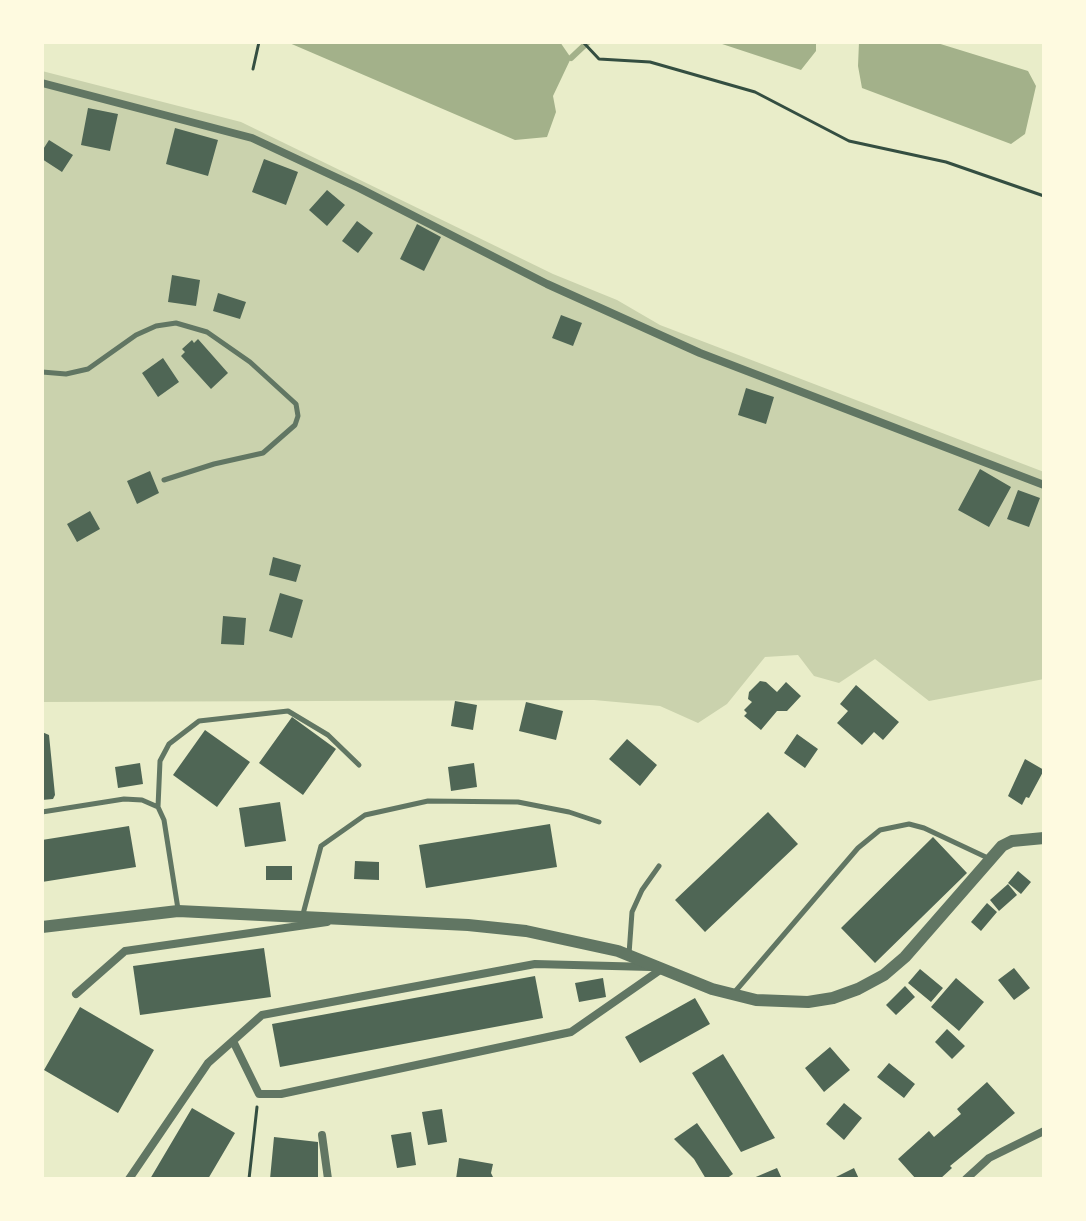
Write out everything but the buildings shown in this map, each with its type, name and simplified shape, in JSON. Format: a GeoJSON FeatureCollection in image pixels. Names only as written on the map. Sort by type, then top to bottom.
{"type":"FeatureCollection","features":[{"type":"Feature","properties":{"kind":"street"},"geometry":{"type":"LineString","coordinates":[[42,83],[252,138],[359,188],[547,284],[700,353],[1044,485]]}},
{"type":"Feature","properties":{"kind":"street"},"geometry":{"type":"LineString","coordinates":[[42,927],[178,911],[355,918],[526,931],[629,954],[712,989],[756,1000],[808,1002],[833,998],[884,975],[905,957],[1002,846],[1012,841],[1044,838]]}},
{"type":"Feature","properties":{"kind":"street"},"geometry":{"type":"LineString","coordinates":[[76,994],[125,951],[355,918]]}},
{"type":"Feature","properties":{"kind":"street"},"geometry":{"type":"LineString","coordinates":[[129,1179],[208,1063],[262,1015],[535,964],[664,967]]}},
{"type":"Feature","properties":{"kind":"street"},"geometry":{"type":"LineString","coordinates":[[233,1041],[259,1094],[281,1094],[571,1032],[664,967]]}},
{"type":"Feature","properties":{"kind":"street"},"geometry":{"type":"LineString","coordinates":[[966,1179],[989,1158],[1044,1131]]}},
{"type":"Feature","properties":{"kind":"street"},"geometry":{"type":"LineString","coordinates":[[322,1135],[328,1179]]}},
{"type":"Feature","properties":{"kind":"lane"},"geometry":{"type":"LineString","coordinates":[[42,372],[66,374],[88,369],[136,335],[156,326],[176,323],[207,332],[250,362],[296,404],[298,416],[295,425],[263,453],[164,480]]}},
{"type":"Feature","properties":{"kind":"lane"},"geometry":{"type":"LineString","coordinates":[[178,911],[164,820],[158,807],[160,761],[169,744],[199,721],[288,711],[328,735],[359,765]]}},
{"type":"Feature","properties":{"kind":"lane"},"geometry":{"type":"LineString","coordinates":[[42,812],[124,799],[142,800],[158,807]]}},
{"type":"Feature","properties":{"kind":"lane"},"geometry":{"type":"LineString","coordinates":[[302,915],[321,846],[365,815],[428,801],[518,802],[569,812],[599,822]]}},
{"type":"Feature","properties":{"kind":"lane"},"geometry":{"type":"LineString","coordinates":[[733,994],[858,848],[880,830],[909,824],[990,859]]}},
{"type":"Feature","properties":{"kind":"lane"},"geometry":{"type":"LineString","coordinates":[[629,954],[632,912],[642,890],[659,866]]}},
{"type":"Feature","properties":{"kind":"path"},"geometry":{"type":"LineString","coordinates":[[253,69],[259,42]]}},
{"type":"Feature","properties":{"kind":"path"},"geometry":{"type":"LineString","coordinates":[[583,42],[599,59],[650,62],[755,92],[849,141],[946,162],[1044,196]]}},
{"type":"Feature","properties":{"kind":"path"},"geometry":{"type":"LineString","coordinates":[[249,1179],[259,1094]]}},
{"type":"Feature","properties":{"kind":"shaded area"},"geometry":{"type":"Polygon","coordinates":[[[287,42],[560,42],[571,58],[553,96],[556,112],[547,137],[515,140],[287,42]]]}},
{"type":"Feature","properties":{"kind":"shaded area"},"geometry":{"type":"Polygon","coordinates":[[[716,42],[816,42],[816,51],[801,70],[716,42]]]}},
{"type":"Feature","properties":{"kind":"shaded area"},"geometry":{"type":"Polygon","coordinates":[[[859,42],[934,42],[1028,71],[1036,86],[1025,134],[1011,144],[862,88],[858,66],[859,42]]]}},
{"type":"Feature","properties":{"kind":"shaded area"},"geometry":{"type":"Polygon","coordinates":[[[42,71],[241,122],[553,274],[617,300],[660,325],[1044,472],[1044,679],[929,701],[875,659],[839,683],[814,676],[798,655],[765,657],[727,704],[698,723],[660,706],[594,700],[42,702],[42,71]]]}},
{"type":"Feature","properties":{"kind":"waterway"},"geometry":{"type":"LineString","coordinates":[[571,58],[588,42]]}}]}
